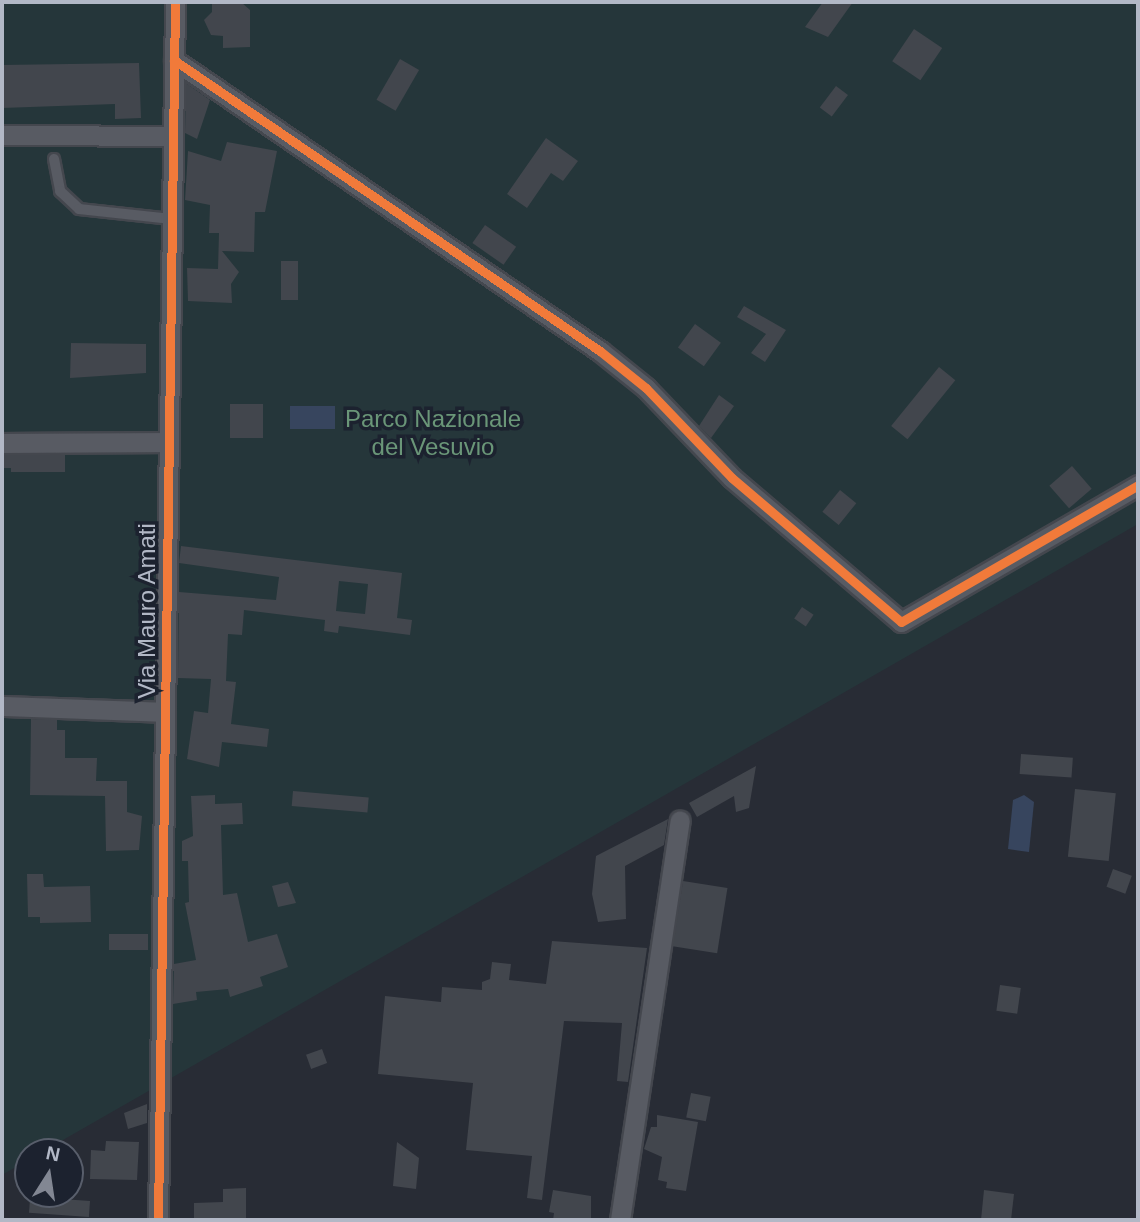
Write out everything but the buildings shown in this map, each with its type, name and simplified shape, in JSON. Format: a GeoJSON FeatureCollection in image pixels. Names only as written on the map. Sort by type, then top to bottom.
{"type":"FeatureCollection","features":[{"type":"Feature","properties":{"kind":"street","name":"Via Mauro Amati"},"geometry":{"type":"LineString","coordinates":[[158,1220],[175,2]]}},
{"type":"Feature","properties":{"kind":"street"},"geometry":{"type":"LineString","coordinates":[[174,60],[600,351],[646,388],[732,478],[901,622],[1138,485]]}},
{"type":"Feature","properties":{"kind":"street"},"geometry":{"type":"LineString","coordinates":[[2,135],[173,136]]}},
{"type":"Feature","properties":{"kind":"street"},"geometry":{"type":"LineString","coordinates":[[2,443],[167,442]]}},
{"type":"Feature","properties":{"kind":"street"},"geometry":{"type":"LineString","coordinates":[[2,706],[165,712]]}},
{"type":"Feature","properties":{"kind":"street"},"geometry":{"type":"LineString","coordinates":[[620,1220],[680,820]]}},
{"type":"Feature","properties":{"kind":"lane"},"geometry":{"type":"LineString","coordinates":[[54,159],[60,191],[79,209],[171,219]]}},
{"type":"Feature","properties":{"kind":"green space","name":"Parco Nazionale del Vesuvio"},"geometry":{"type":"Polygon","coordinates":[[[2,2],[1138,2],[1138,524],[66,1138],[14,1138],[14,1168],[2,1175],[2,2]]]}},
{"type":"Feature","properties":{"kind":"water"},"geometry":{"type":"Polygon","coordinates":[[[290,406],[335,406],[335,429],[290,429],[290,406]]]}},
{"type":"Feature","properties":{"kind":"water"},"geometry":{"type":"Polygon","coordinates":[[[1024,795],[1034,802],[1029,852],[1008,849],[1013,800],[1024,795]]]}},
{"type":"Feature","properties":{"kind":"cycle path"},"geometry":{"type":"LineString","coordinates":[[158,1220],[175,2]]}},
{"type":"Feature","properties":{"kind":"cycle path"},"geometry":{"type":"LineString","coordinates":[[174,60],[600,351],[646,388],[732,478],[901,622],[1138,485]]}}]}
